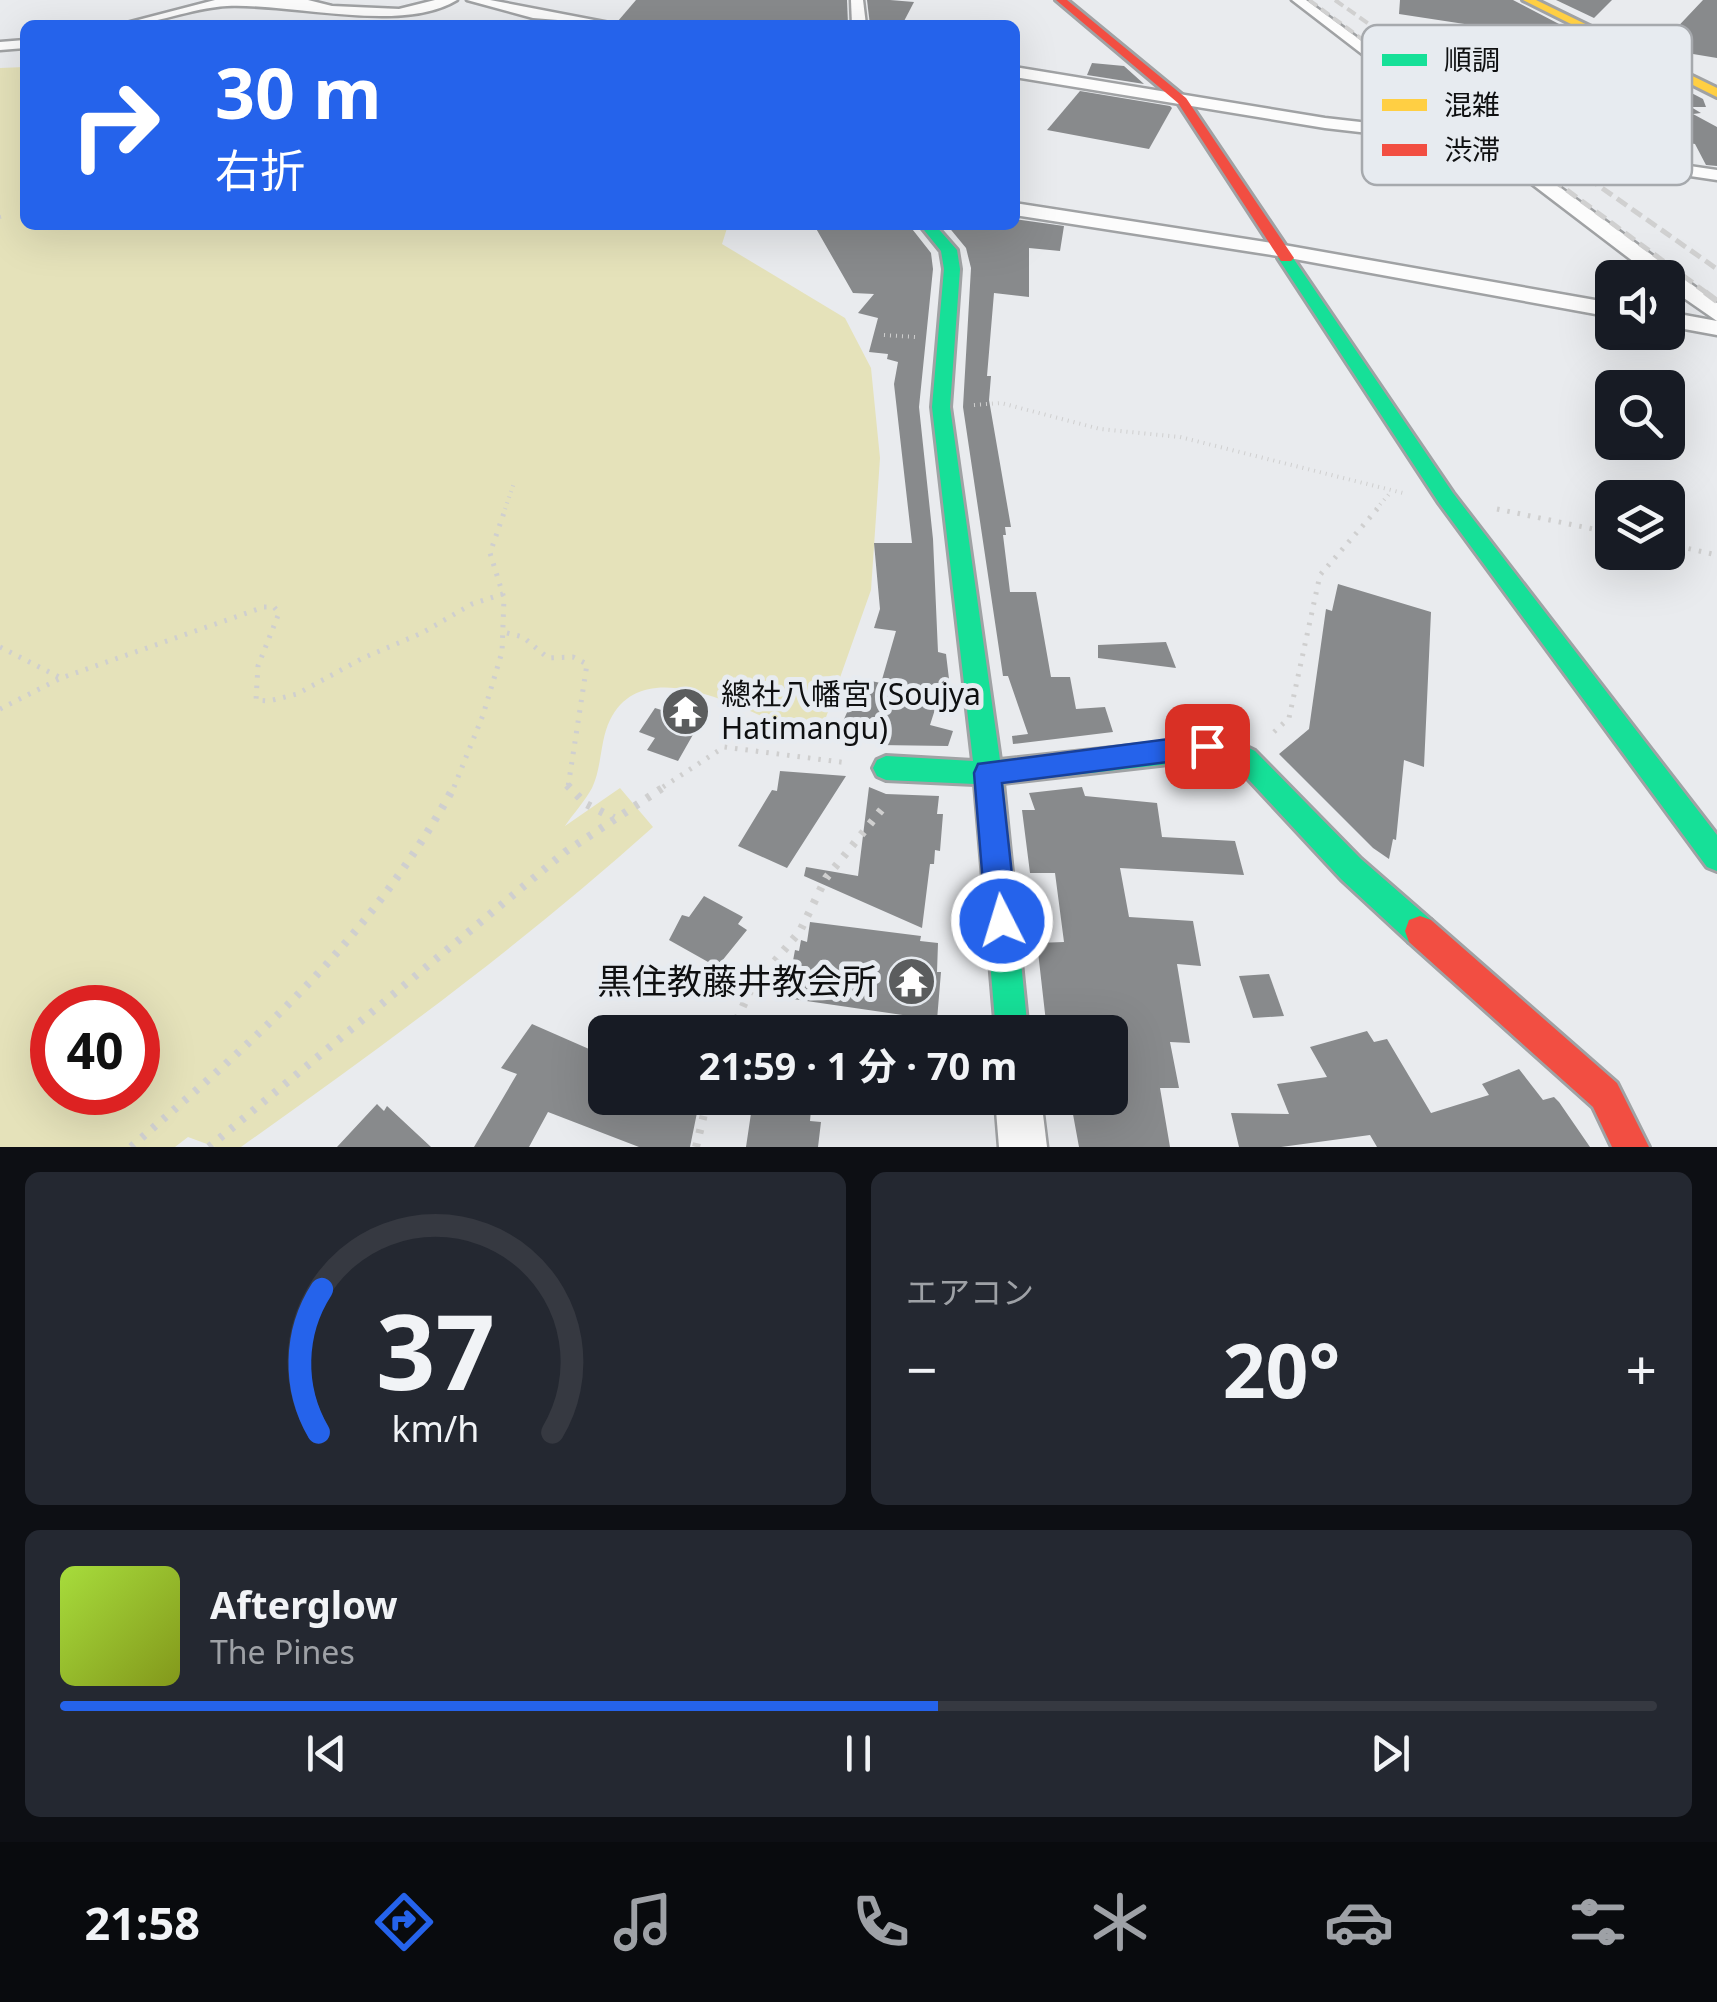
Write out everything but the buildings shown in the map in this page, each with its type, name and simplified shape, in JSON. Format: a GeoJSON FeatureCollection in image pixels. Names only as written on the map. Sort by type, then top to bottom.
{"type":"FeatureCollection","features":[{"type":"Feature","properties":{"kind":"main road"},"geometry":{"type":"LineString","coordinates":[[1061,0],[1182,101],[1446,498],[1717,858]]}},
{"type":"Feature","properties":{"kind":"main road"},"geometry":{"type":"LineString","coordinates":[[1528,0],[1579,25]]}},
{"type":"Feature","properties":{"kind":"main road"},"geometry":{"type":"LineString","coordinates":[[1692,81],[1717,93]]}},
{"type":"Feature","properties":{"kind":"main road"},"geometry":{"type":"LineString","coordinates":[[932,230],[950,250],[952,269],[941,407],[988,773],[1010,1015]]}},
{"type":"Feature","properties":{"kind":"main road"},"geometry":{"type":"LineString","coordinates":[[896,769],[988,773],[1224,747],[1246,759],[1351,868],[1605,1095],[1630,1147]]}},
{"type":"Feature","properties":{"kind":"street"},"geometry":{"type":"LineString","coordinates":[[147,20],[217,3],[308,4],[332,10],[382,13],[410,12],[450,0]]}},
{"type":"Feature","properties":{"kind":"street"},"geometry":{"type":"LineString","coordinates":[[473,0],[577,20]]}},
{"type":"Feature","properties":{"kind":"street"},"geometry":{"type":"LineString","coordinates":[[1298,0],[1362,48]]}},
{"type":"Feature","properties":{"kind":"street"},"geometry":{"type":"LineString","coordinates":[[1020,73],[1182,101],[1362,125]]}},
{"type":"Feature","properties":{"kind":"street"},"geometry":{"type":"LineString","coordinates":[[1692,171],[1717,175]]}},
{"type":"Feature","properties":{"kind":"street"},"geometry":{"type":"LineString","coordinates":[[1544,185],[1717,314]]}},
{"type":"Feature","properties":{"kind":"street"},"geometry":{"type":"LineString","coordinates":[[1020,211],[1278,250],[1595,307]]}},
{"type":"Feature","properties":{"kind":"street"},"geometry":{"type":"LineString","coordinates":[[1685,323],[1717,328]]}},
{"type":"Feature","properties":{"kind":"street"},"geometry":{"type":"LineString","coordinates":[[1020,1115],[1023,1147]]}},
{"type":"Feature","properties":{"kind":"path"},"geometry":{"type":"LineString","coordinates":[[941,407],[1001,404],[1100,429],[1180,437],[1391,492],[1446,498],[1595,529]]}},
{"type":"Feature","properties":{"kind":"path"},"geometry":{"type":"LineString","coordinates":[[131,1147],[306,992],[378,913],[439,819],[478,732],[507,633],[506,593],[490,553],[514,484]]}},
{"type":"Feature","properties":{"kind":"path"},"geometry":{"type":"LineString","coordinates":[[1246,759],[1289,718],[1320,574],[1391,492]]}},
{"type":"Feature","properties":{"kind":"path"},"geometry":{"type":"LineString","coordinates":[[1685,547],[1717,554]]}},
{"type":"Feature","properties":{"kind":"path"},"geometry":{"type":"LineString","coordinates":[[0,708],[61,678],[264,607],[279,613],[266,639],[254,687],[256,700],[268,702],[302,691],[360,659],[420,634],[479,597],[506,593]]}},
{"type":"Feature","properties":{"kind":"path"},"geometry":{"type":"LineString","coordinates":[[507,633],[523,638],[548,658],[574,658],[587,664],[567,786],[586,804],[614,818]]}},
{"type":"Feature","properties":{"kind":"path"},"geometry":{"type":"LineString","coordinates":[[0,647],[61,678]]}},
{"type":"Feature","properties":{"kind":"path"},"geometry":{"type":"LineString","coordinates":[[209,1147],[566,852],[724,747],[896,769],[885,806],[826,878],[800,931],[750,991],[739,1015]]}},
{"type":"Feature","properties":{"kind":"path"},"geometry":{"type":"LineString","coordinates":[[696,1147],[704,1115]]}},
{"type":"Feature","properties":{"kind":"shaded area"},"geometry":{"type":"Polygon","coordinates":[[[20,67],[20,230],[726,230],[722,244],[845,318],[871,368],[880,458],[871,590],[825,720],[799,732],[725,701],[671,688],[647,690],[626,700],[610,720],[592,788],[565,826],[620,788],[653,827],[452,993],[241,1147],[215,1147],[188,1137],[175,1147],[0,1147],[0,68],[20,67]]]}},
{"type":"Feature","properties":{"kind":"waterway"},"geometry":{"type":"LineString","coordinates":[[1481,0],[1535,25]]}},
{"type":"Feature","properties":{"kind":"railway"},"geometry":{"type":"LineString","coordinates":[[1309,0],[1362,39]]}},
{"type":"Feature","properties":{"kind":"railway"},"geometry":{"type":"LineString","coordinates":[[1335,0],[1370,25]]}},
{"type":"Feature","properties":{"kind":"railway"},"geometry":{"type":"LineString","coordinates":[[1560,185],[1708,294]]}},
{"type":"Feature","properties":{"kind":"railway"},"geometry":{"type":"LineString","coordinates":[[1598,185],[1717,269]]}},
{"type":"Feature","properties":{"kind":"railway"},"geometry":{"type":"LineString","coordinates":[[1705,292],[1717,301]]}},
{"type":"Feature","properties":{"kind":"traffic: fast"},"geometry":{"type":"LineString","coordinates":[[931,230],[949,250],[952,269],[941,407],[988,773],[1010,1015]]}},
{"type":"Feature","properties":{"kind":"traffic: fast"},"geometry":{"type":"LineString","coordinates":[[1286,258],[1446,498],[1717,858]]}},
{"type":"Feature","properties":{"kind":"traffic: fast"},"geometry":{"type":"LineString","coordinates":[[886,768],[988,773],[1224,747],[1246,759],[1351,869],[1420,931]]}},
{"type":"Feature","properties":{"kind":"traffic: slow"},"geometry":{"type":"LineString","coordinates":[[1528,0],[1579,25]]}},
{"type":"Feature","properties":{"kind":"traffic: slow"},"geometry":{"type":"LineString","coordinates":[[1692,81],[1717,93]]}},
{"type":"Feature","properties":{"kind":"traffic: jam"},"geometry":{"type":"LineString","coordinates":[[1061,0],[1182,101],[1286,258]]}},
{"type":"Feature","properties":{"kind":"traffic: jam"},"geometry":{"type":"LineString","coordinates":[[1420,931],[1605,1095],[1631,1147]]}},
{"type":"Feature","properties":{"kind":"place","name":"總社八幡宮 (Soujya Hatimangu)"},"geometry":{"type":"Point","coordinates":[686,712]}},
{"type":"Feature","properties":{"kind":"place","name":"黒住教藤井教会所"},"geometry":{"type":"Point","coordinates":[912,982]}},
{"type":"Feature","properties":{"kind":"route"},"geometry":{"type":"LineString","coordinates":[[1002,921],[988,773],[1207,746]]}}]}
